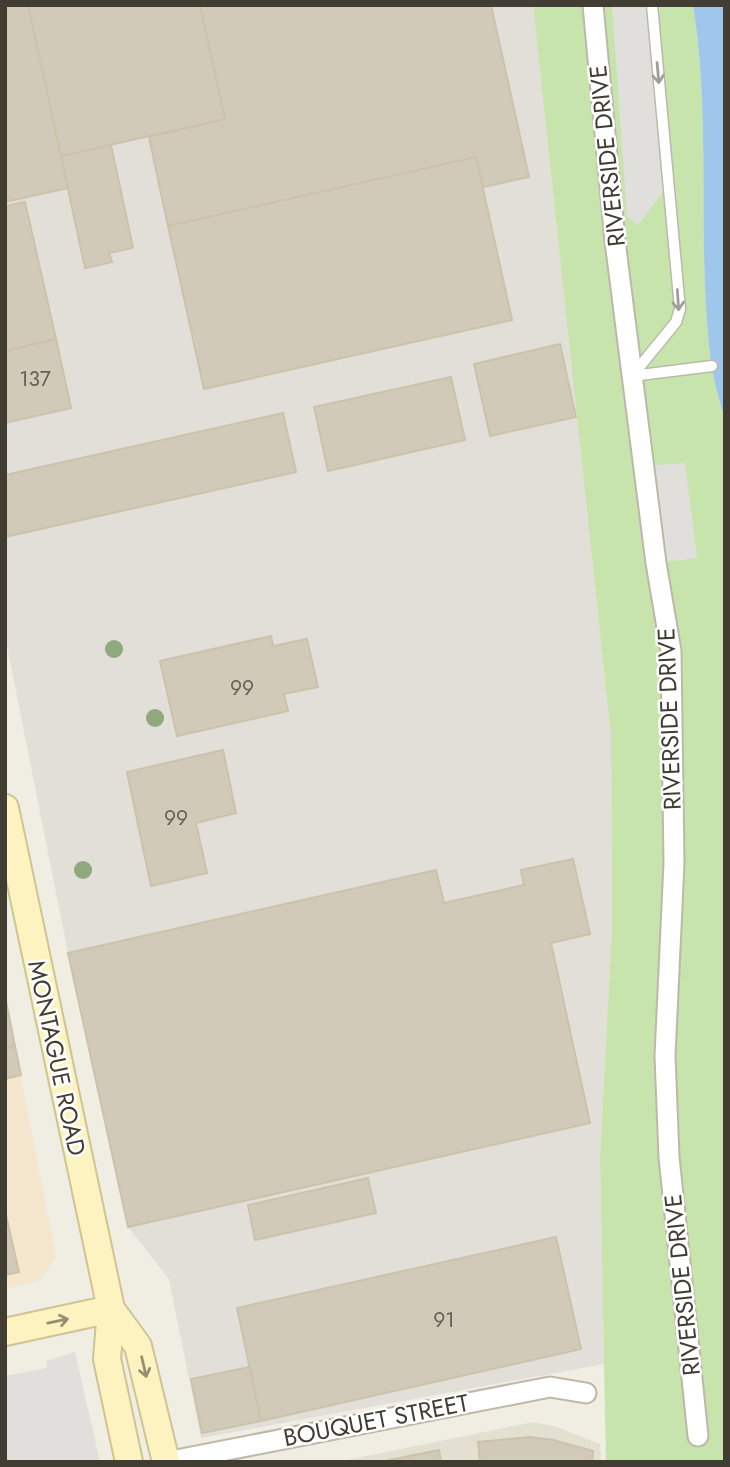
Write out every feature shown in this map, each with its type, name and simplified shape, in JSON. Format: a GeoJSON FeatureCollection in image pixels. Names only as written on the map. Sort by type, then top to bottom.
{"type":"FeatureCollection","features":[{"type":"Feature","properties":{"kind":"street","name":"RIVERSIDE DRIVE"},"geometry":{"type":"LineString","coordinates":[[593,5],[615,241],[671,650],[674,863],[665,1069],[669,1157],[698,1436]]}},
{"type":"Feature","properties":{"kind":"street","name":"MONTAGUE ROAD"},"geometry":{"type":"LineString","coordinates":[[5,808],[111,1309],[107,1359],[129,1462]]}},
{"type":"Feature","properties":{"kind":"street","name":"MONTAGUE ROAD"},"geometry":{"type":"LineString","coordinates":[[111,1309],[138,1346],[166,1462]]}},
{"type":"Feature","properties":{"kind":"street"},"geometry":{"type":"LineString","coordinates":[[5,1332],[111,1309]]}},
{"type":"Feature","properties":{"kind":"street","name":"BOUQUET STREET"},"geometry":{"type":"LineString","coordinates":[[166,1462],[550,1387],[586,1393]]}},
{"type":"Feature","properties":{"kind":"lane"},"geometry":{"type":"LineString","coordinates":[[632,376],[676,322],[680,309],[652,5]]}},
{"type":"Feature","properties":{"kind":"lane"},"geometry":{"type":"LineString","coordinates":[[632,376],[712,366]]}},
{"type":"Feature","properties":{"kind":"shaded area"},"geometry":{"type":"Polygon","coordinates":[[[5,5],[533,5],[611,736],[612,928],[600,1157],[604,1364],[201,1438],[169,1279],[128,1227],[68,953],[5,636],[5,5]]]}},
{"type":"Feature","properties":{"kind":"shaded area"},"geometry":{"type":"Polygon","coordinates":[[[612,5],[652,5],[667,187],[638,225],[627,217],[612,5]]]}},
{"type":"Feature","properties":{"kind":"shaded area"},"geometry":{"type":"Polygon","coordinates":[[[685,463],[697,558],[656,563],[644,466],[685,463]]]}},
{"type":"Feature","properties":{"kind":"shaded area"},"geometry":{"type":"Polygon","coordinates":[[[5,998],[56,1256],[41,1280],[5,1289],[5,998]]]}},
{"type":"Feature","properties":{"kind":"shaded area"},"geometry":{"type":"Polygon","coordinates":[[[75,1352],[100,1462],[5,1462],[5,1376],[47,1368],[46,1361],[75,1352]]]}},
{"type":"Feature","properties":{"kind":"shaded area"},"geometry":{"type":"Polygon","coordinates":[[[533,1422],[554,1426],[600,1444],[601,1462],[337,1462],[533,1422]]]}},
{"type":"Feature","properties":{"kind":"green space"},"geometry":{"type":"Polygon","coordinates":[[[533,5],[693,5],[699,50],[707,319],[712,371],[725,421],[725,1462],[606,1462],[600,1157],[612,928],[611,736],[533,5]]]}},
{"type":"Feature","properties":{"kind":"water"},"geometry":{"type":"Polygon","coordinates":[[[693,5],[725,5],[725,421],[712,371],[707,319],[702,95],[693,5]]]}},
{"type":"Feature","properties":{"kind":"building"},"geometry":{"type":"Polygon","coordinates":[[[5,5],[28,5],[68,188],[5,202],[5,5]]]}},
{"type":"Feature","properties":{"kind":"building"},"geometry":{"type":"Polygon","coordinates":[[[28,5],[200,5],[225,119],[61,156],[28,5]]]}},
{"type":"Feature","properties":{"kind":"building"},"geometry":{"type":"Polygon","coordinates":[[[200,5],[491,5],[529,177],[483,187],[476,157],[168,226],[149,137],[225,119],[200,5]]]}},
{"type":"Feature","properties":{"kind":"building"},"geometry":{"type":"Polygon","coordinates":[[[111,145],[133,248],[109,253],[112,262],[85,268],[61,156],[111,145]]]}},
{"type":"Feature","properties":{"kind":"building"},"geometry":{"type":"Polygon","coordinates":[[[476,157],[512,320],[204,389],[168,226],[476,157]]]}},
{"type":"Feature","properties":{"kind":"building"},"geometry":{"type":"Polygon","coordinates":[[[25,202],[56,339],[5,351],[5,206],[25,202]]]}},
{"type":"Feature","properties":{"kind":"building"},"geometry":{"type":"Polygon","coordinates":[[[56,339],[71,408],[5,423],[5,351],[56,339]]]}},
{"type":"Feature","properties":{"kind":"building"},"geometry":{"type":"Polygon","coordinates":[[[560,344],[576,417],[490,436],[474,364],[560,344]]]}},
{"type":"Feature","properties":{"kind":"building"},"geometry":{"type":"Polygon","coordinates":[[[451,377],[465,440],[328,471],[314,407],[451,377]]]}},
{"type":"Feature","properties":{"kind":"building"},"geometry":{"type":"Polygon","coordinates":[[[283,413],[296,472],[5,537],[5,475],[283,413]]]}},
{"type":"Feature","properties":{"kind":"building"},"geometry":{"type":"Polygon","coordinates":[[[271,636],[273,646],[307,639],[318,687],[284,694],[288,711],[177,736],[160,661],[271,636]]]}},
{"type":"Feature","properties":{"kind":"building"},"geometry":{"type":"Polygon","coordinates":[[[223,750],[236,813],[196,823],[207,873],[151,886],[127,772],[223,750]]]}},
{"type":"Feature","properties":{"kind":"building"},"geometry":{"type":"Polygon","coordinates":[[[573,859],[590,934],[551,943],[590,1123],[128,1227],[68,953],[436,870],[444,903],[524,885],[521,870],[573,859]]]}},
{"type":"Feature","properties":{"kind":"building"},"geometry":{"type":"Polygon","coordinates":[[[5,1002],[15,1046],[5,1049],[5,1002]]]}},
{"type":"Feature","properties":{"kind":"building"},"geometry":{"type":"Polygon","coordinates":[[[15,1046],[21,1075],[5,1079],[5,1049],[15,1046]]]}},
{"type":"Feature","properties":{"kind":"building"},"geometry":{"type":"Polygon","coordinates":[[[368,1178],[376,1213],[255,1240],[248,1205],[368,1178]]]}},
{"type":"Feature","properties":{"kind":"building"},"geometry":{"type":"Polygon","coordinates":[[[5,1211],[19,1272],[5,1275],[5,1211]]]}},
{"type":"Feature","properties":{"kind":"building"},"geometry":{"type":"Polygon","coordinates":[[[556,1237],[581,1349],[261,1421],[237,1308],[556,1237]]]}},
{"type":"Feature","properties":{"kind":"building"},"geometry":{"type":"Polygon","coordinates":[[[250,1367],[261,1421],[202,1433],[191,1379],[250,1367]]]}},
{"type":"Feature","properties":{"kind":"building"},"geometry":{"type":"Polygon","coordinates":[[[530,1437],[593,1451],[592,1462],[480,1462],[478,1442],[530,1437]]]}},
{"type":"Feature","properties":{"kind":"building"},"geometry":{"type":"Polygon","coordinates":[[[439,1450],[441,1462],[380,1462],[439,1450]]]}}]}
